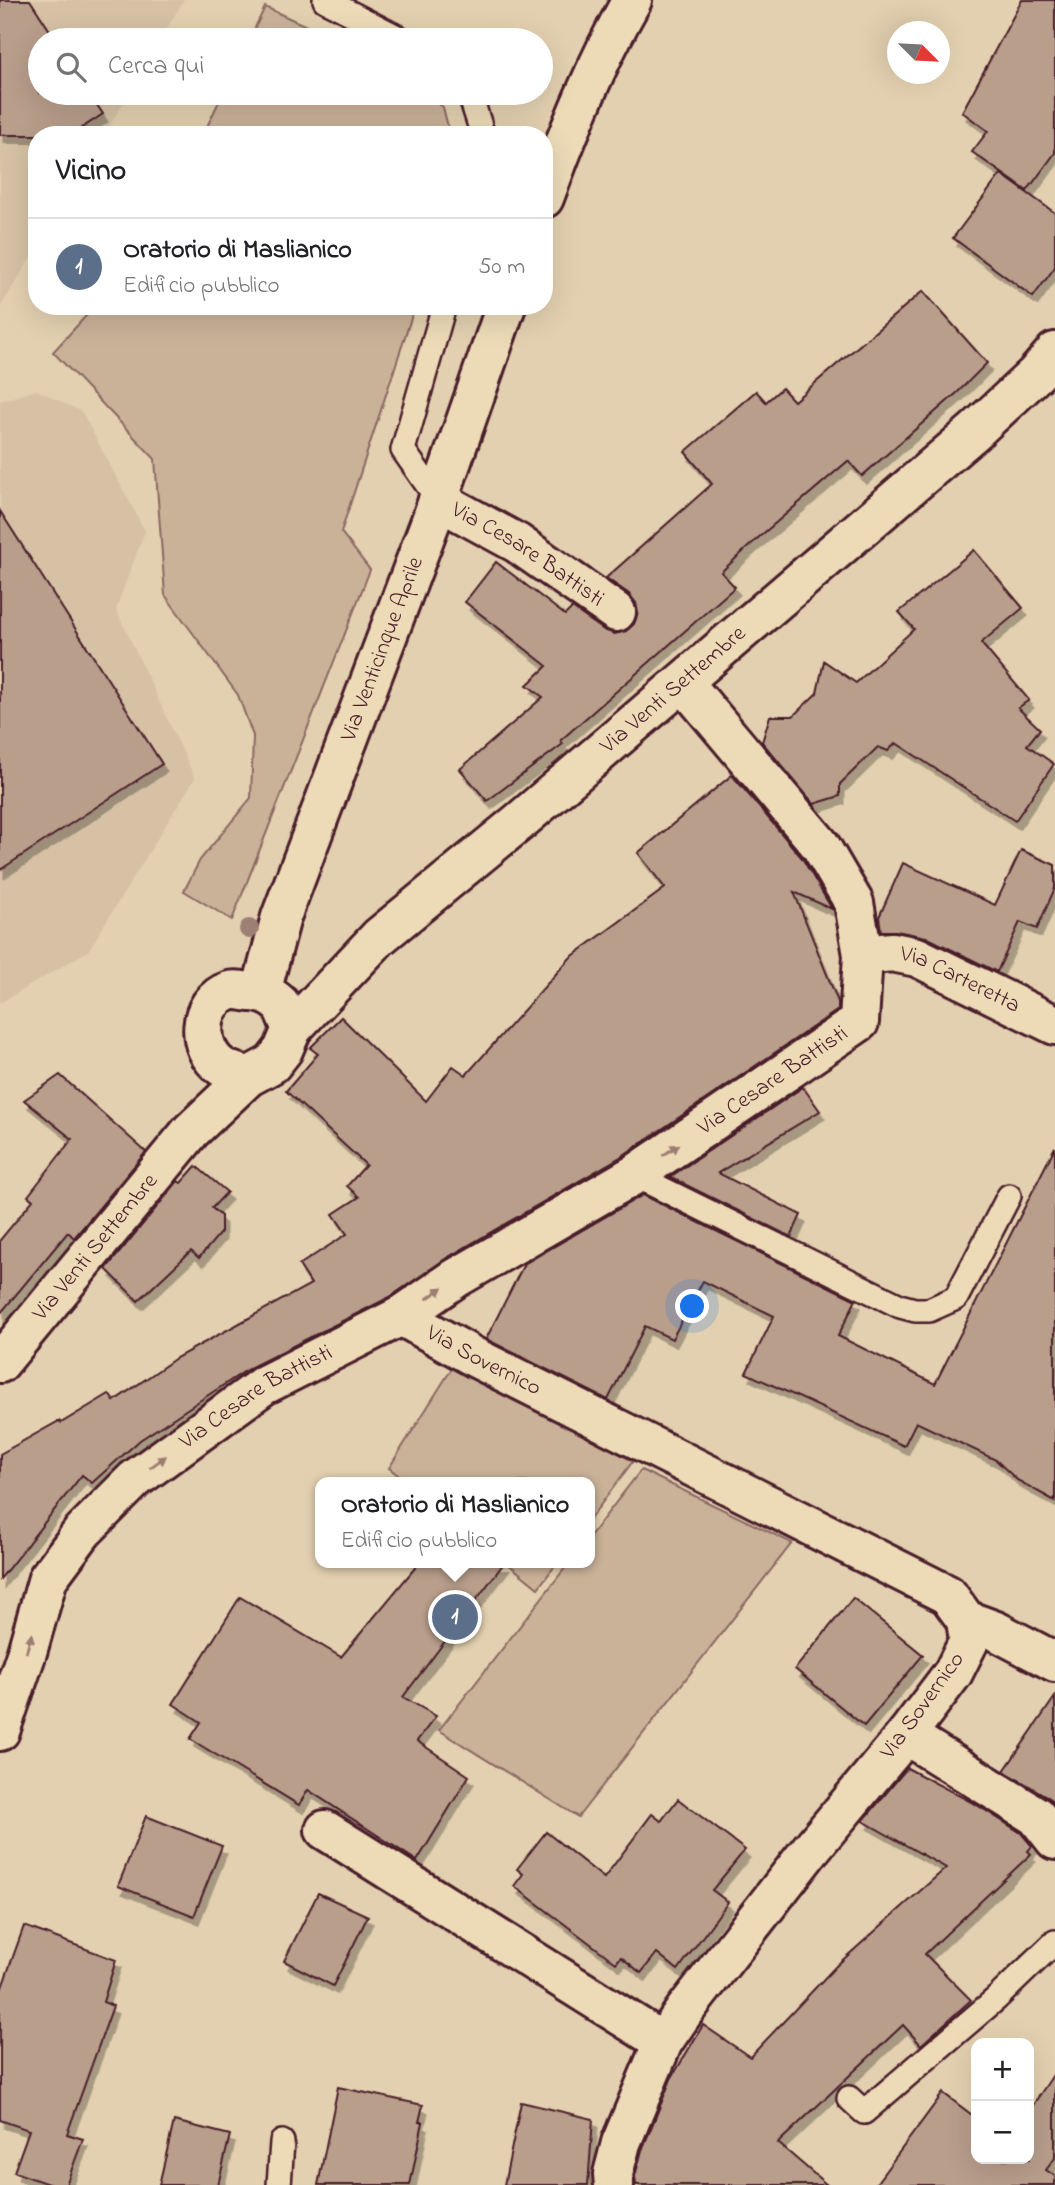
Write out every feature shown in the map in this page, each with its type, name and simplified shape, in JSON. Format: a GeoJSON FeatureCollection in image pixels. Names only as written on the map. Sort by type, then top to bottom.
{"type":"FeatureCollection","features":[{"type":"Feature","properties":{"kind":"street"},"geometry":{"type":"LineString","coordinates":[[553,173],[592,77],[632,0]]}},
{"type":"Feature","properties":{"kind":"street","name":"Via Venticinque Aprile"},"geometry":{"type":"LineString","coordinates":[[261,992],[281,917],[438,500],[503,315]]}},
{"type":"Feature","properties":{"kind":"street","name":"Via Venti Settembre"},"geometry":{"type":"LineString","coordinates":[[292,1029],[379,937],[683,682],[975,431],[1036,374],[1055,352]]}},
{"type":"Feature","properties":{"kind":"street","name":"Via Cesare Battisti"},"geometry":{"type":"LineString","coordinates":[[438,500],[517,543],[616,612]]}},
{"type":"Feature","properties":{"kind":"street","name":"Via Cesare Battisti"},"geometry":{"type":"LineString","coordinates":[[0,1731],[27,1652],[48,1578],[83,1531],[135,1479],[264,1385],[401,1316],[456,1278],[634,1175],[859,1022],[863,955],[854,902],[820,845],[683,682]]}},
{"type":"Feature","properties":{"kind":"street","name":"Via Carteretta"},"geometry":{"type":"LineString","coordinates":[[863,955],[892,952],[917,957],[1055,1025]]}},
{"type":"Feature","properties":{"kind":"street"},"geometry":{"type":"LineString","coordinates":[[230,990],[261,992],[280,1004],[292,1029],[283,1051],[272,1064],[248,1077],[223,1068],[207,1054],[203,1023],[208,1009],[217,998],[230,990]]}},
{"type":"Feature","properties":{"kind":"street","name":"Via Venti Settembre"},"geometry":{"type":"LineString","coordinates":[[191,1130],[207,1054]]}},
{"type":"Feature","properties":{"kind":"street","name":"Via Venti Settembre"},"geometry":{"type":"LineString","coordinates":[[0,1363],[191,1130],[248,1077]]}},
{"type":"Feature","properties":{"kind":"street","name":"Via Sovernico"},"geometry":{"type":"LineString","coordinates":[[401,1316],[476,1358],[948,1595],[966,1620],[969,1641],[953,1673],[906,1735],[810,1850],[663,2042],[621,2143],[612,2174],[614,2185]]}},
{"type":"Feature","properties":{"kind":"street"},"geometry":{"type":"LineString","coordinates":[[966,1620],[996,1631],[1055,1662]]}},
{"type":"Feature","properties":{"kind":"street"},"geometry":{"type":"LineString","coordinates":[[906,1735],[1036,1816],[1055,1840]]}},
{"type":"Feature","properties":{"kind":"street"},"geometry":{"type":"LineString","coordinates":[[325,1830],[663,2042]]}},
{"type":"Feature","properties":{"kind":"lane"},"geometry":{"type":"LineString","coordinates":[[325,0],[380,28]]}},
{"type":"Feature","properties":{"kind":"lane"},"geometry":{"type":"LineString","coordinates":[[473,105],[480,126]]}},
{"type":"Feature","properties":{"kind":"lane"},"geometry":{"type":"LineString","coordinates":[[438,500],[403,450],[441,315]]}},
{"type":"Feature","properties":{"kind":"lane"},"geometry":{"type":"LineString","coordinates":[[634,1175],[900,1306],[915,1310],[929,1310],[956,1298],[1009,1196]]}},
{"type":"Feature","properties":{"kind":"lane"},"geometry":{"type":"LineString","coordinates":[[849,2098],[864,2112],[997,1998],[1055,1942]]}},
{"type":"Feature","properties":{"kind":"lane"},"geometry":{"type":"LineString","coordinates":[[279,2185],[282,2141]]}},
{"type":"Feature","properties":{"kind":"shaded area"},"geometry":{"type":"Polygon","coordinates":[[[0,0],[184,0],[167,28],[28,28],[28,105],[122,105],[109,126],[28,126],[28,262],[0,308],[0,0]]]}},
{"type":"Feature","properties":{"kind":"shaded area"},"geometry":{"type":"Polygon","coordinates":[[[265,7],[311,28],[255,28],[265,7]]]}},
{"type":"Feature","properties":{"kind":"shaded area"},"geometry":{"type":"Polygon","coordinates":[[[217,105],[440,105],[448,126],[207,126],[217,105]]]}},
{"type":"Feature","properties":{"kind":"shaded area"},"geometry":{"type":"Polygon","coordinates":[[[87,315],[412,315],[341,532],[370,570],[232,920],[184,891],[200,860],[251,798],[253,736],[238,695],[165,595],[155,459],[53,352],[87,315]]]}},
{"type":"Feature","properties":{"kind":"shaded area"},"geometry":{"type":"Polygon","coordinates":[[[37,390],[82,412],[145,531],[116,609],[195,778],[88,951],[0,1003],[0,401],[37,390]]]}},
{"type":"Feature","properties":{"kind":"shaded area"},"geometry":{"type":"Polygon","coordinates":[[[454,1365],[633,1461],[595,1512],[595,1477],[401,1477],[389,1468],[454,1365]]]}},
{"type":"Feature","properties":{"kind":"shaded area"},"geometry":{"type":"Polygon","coordinates":[[[641,1470],[792,1543],[578,1817],[439,1730],[565,1568],[595,1568],[595,1530],[641,1470]]]}},
{"type":"Feature","properties":{"kind":"shaded area"},"geometry":{"type":"Polygon","coordinates":[[[513,1568],[553,1568],[538,1588],[513,1568]]]}},
{"type":"Feature","properties":{"kind":"building"},"geometry":{"type":"Polygon","coordinates":[[[0,0],[30,0],[48,28],[28,28],[28,105],[97,105],[103,114],[85,126],[28,126],[28,135],[0,135],[0,0]]]}},
{"type":"Feature","properties":{"kind":"building"},"geometry":{"type":"Polygon","coordinates":[[[1022,0],[1055,0],[1055,153],[1027,191],[972,152],[988,131],[962,112],[1022,0]]]}},
{"type":"Feature","properties":{"kind":"building"},"geometry":{"type":"Polygon","coordinates":[[[1001,174],[1055,213],[1055,267],[1033,297],[953,238],[1001,174]]]}},
{"type":"Feature","properties":{"kind":"building"},"geometry":{"type":"Polygon","coordinates":[[[923,291],[987,363],[862,476],[848,461],[758,538],[721,572],[735,587],[561,740],[563,744],[487,801],[460,769],[543,697],[527,685],[547,666],[465,602],[496,562],[565,615],[572,608],[604,630],[615,634],[626,631],[634,624],[638,613],[636,603],[629,594],[606,578],[712,484],[685,452],[756,391],[766,402],[782,388],[794,401],[923,291]]]}},
{"type":"Feature","properties":{"kind":"building"},"geometry":{"type":"Polygon","coordinates":[[[0,511],[162,764],[0,870],[0,511]]]}},
{"type":"Feature","properties":{"kind":"building"},"geometry":{"type":"Polygon","coordinates":[[[974,550],[1023,608],[981,643],[1029,700],[1018,708],[1040,729],[1027,745],[1054,764],[1015,821],[896,743],[888,751],[878,747],[840,784],[840,796],[814,804],[762,742],[770,716],[793,716],[817,693],[824,661],[856,683],[914,629],[899,612],[974,550]]]}},
{"type":"Feature","properties":{"kind":"building"},"geometry":{"type":"Polygon","coordinates":[[[732,775],[802,858],[832,909],[794,892],[838,1002],[838,1010],[622,1156],[445,1259],[390,1297],[251,1367],[140,1440],[92,1483],[82,1475],[0,1579],[0,1454],[59,1421],[61,1423],[109,1394],[114,1401],[176,1358],[311,1284],[299,1265],[347,1234],[333,1214],[359,1197],[347,1186],[366,1165],[286,1091],[318,1054],[310,1048],[341,1017],[426,1101],[453,1066],[466,1075],[570,958],[665,888],[638,853],[732,775]]]}},
{"type":"Feature","properties":{"kind":"building"},"geometry":{"type":"Polygon","coordinates":[[[1021,850],[1055,865],[1055,888],[1037,929],[1020,922],[997,972],[926,937],[881,931],[879,917],[903,863],[995,905],[1021,850]]]}},
{"type":"Feature","properties":{"kind":"building"},"geometry":{"type":"Polygon","coordinates":[[[60,1075],[146,1152],[74,1238],[68,1232],[0,1314],[0,1240],[33,1200],[28,1196],[72,1139],[24,1100],[60,1075]]]}},
{"type":"Feature","properties":{"kind":"building"},"geometry":{"type":"Polygon","coordinates":[[[803,1087],[820,1111],[718,1173],[801,1215],[791,1237],[670,1177],[803,1087]]]}},
{"type":"Feature","properties":{"kind":"building"},"geometry":{"type":"Polygon","coordinates":[[[1055,1147],[1055,1501],[1017,1480],[996,1460],[916,1422],[904,1446],[746,1373],[774,1316],[703,1281],[672,1339],[645,1326],[608,1400],[486,1339],[524,1264],[643,1195],[856,1300],[838,1336],[935,1384],[1055,1147]]]}},
{"type":"Feature","properties":{"kind":"building"},"geometry":{"type":"Polygon","coordinates":[[[196,1166],[227,1192],[212,1208],[221,1216],[221,1232],[199,1258],[191,1251],[138,1301],[106,1269],[178,1181],[181,1183],[196,1166]]]}},
{"type":"Feature","properties":{"kind":"building"},"geometry":{"type":"Polygon","coordinates":[[[415,1568],[500,1568],[403,1697],[436,1716],[417,1741],[469,1776],[417,1861],[308,1790],[299,1805],[190,1739],[201,1722],[173,1704],[240,1597],[341,1657],[415,1568]]]}},
{"type":"Feature","properties":{"kind":"building"},"geometry":{"type":"Polygon","coordinates":[[[853,1598],[923,1655],[864,1726],[795,1669],[853,1598]]]}},
{"type":"Feature","properties":{"kind":"building"},"geometry":{"type":"Polygon","coordinates":[[[1055,1697],[1055,1805],[1048,1797],[1004,1771],[1055,1697]]]}},
{"type":"Feature","properties":{"kind":"building"},"geometry":{"type":"Polygon","coordinates":[[[907,1768],[977,1805],[1021,1833],[1032,1846],[1028,1851],[1031,1854],[925,1954],[971,2000],[921,2045],[903,2025],[778,2143],[827,2185],[636,2185],[635,2176],[642,2150],[671,2079],[703,2025],[750,2057],[837,1965],[946,1868],[863,1821],[907,1768]]]}},
{"type":"Feature","properties":{"kind":"building"},"geometry":{"type":"Polygon","coordinates":[[[678,1799],[745,1850],[712,1890],[728,1902],[678,1970],[657,1953],[641,1973],[621,1957],[616,1963],[514,1886],[523,1874],[517,1869],[546,1832],[604,1878],[652,1814],[661,1821],[678,1799]]]}},
{"type":"Feature","properties":{"kind":"building"},"geometry":{"type":"Polygon","coordinates":[[[146,1816],[222,1846],[194,1916],[118,1886],[146,1816]]]}},
{"type":"Feature","properties":{"kind":"building"},"geometry":{"type":"Polygon","coordinates":[[[318,1893],[368,1916],[333,1986],[284,1961],[318,1893]]]}},
{"type":"Feature","properties":{"kind":"building"},"geometry":{"type":"Polygon","coordinates":[[[24,1926],[116,1960],[103,2002],[113,2006],[67,2134],[83,2139],[66,2185],[51,2185],[14,2172],[29,2130],[0,2120],[0,1993],[24,1926]]]}},
{"type":"Feature","properties":{"kind":"building"},"geometry":{"type":"Polygon","coordinates":[[[1055,2072],[1055,2158],[1046,2170],[1055,2176],[1055,2185],[875,2185],[943,2093],[971,2114],[971,2164],[1034,2164],[1034,2104],[1055,2072]]]}},
{"type":"Feature","properties":{"kind":"building"},"geometry":{"type":"Polygon","coordinates":[[[338,2087],[423,2105],[419,2122],[423,2122],[410,2185],[318,2185],[338,2087]]]}},
{"type":"Feature","properties":{"kind":"building"},"geometry":{"type":"Polygon","coordinates":[[[521,2102],[593,2119],[588,2185],[504,2185],[521,2102]]]}},
{"type":"Feature","properties":{"kind":"building"},"geometry":{"type":"Polygon","coordinates":[[[174,2121],[230,2135],[218,2185],[159,2185],[174,2121]]]}},
{"type":"Feature","properties":{"kind":"place","name":"Oratorio di Maslianico"},"geometry":{"type":"Point","coordinates":[455,1617]}}]}
